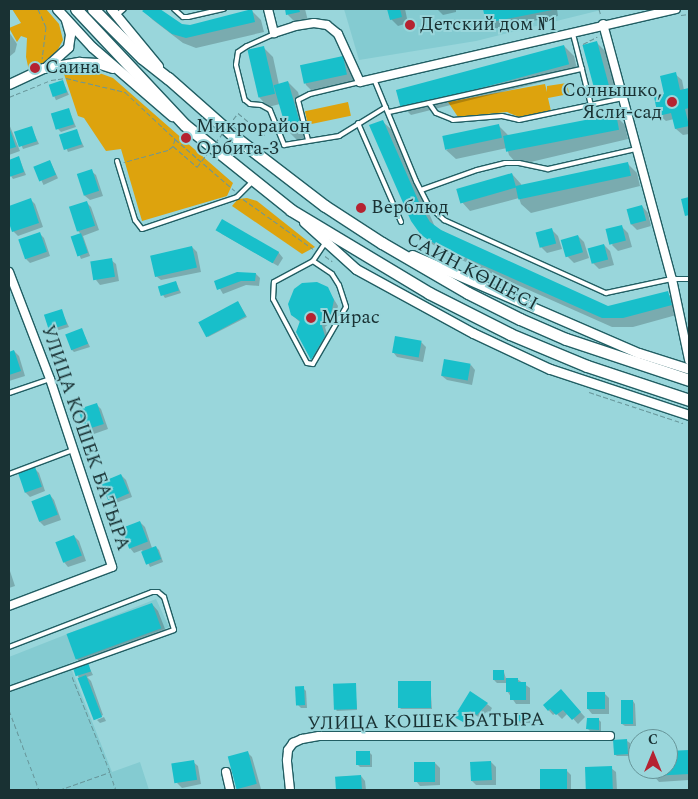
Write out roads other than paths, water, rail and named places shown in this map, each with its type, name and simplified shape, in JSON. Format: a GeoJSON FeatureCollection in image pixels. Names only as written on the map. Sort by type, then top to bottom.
{"type":"FeatureCollection","features":[{"type":"Feature","properties":{"kind":"main road","name":"САИН КӨШЕСІ"},"geometry":{"type":"LineString","coordinates":[[76,9],[185,125],[291,210],[429,293],[510,334],[587,366],[689,400]]}},
{"type":"Feature","properties":{"kind":"main road"},"geometry":{"type":"LineString","coordinates":[[93,9],[142,58],[278,172],[325,206],[382,243]]}},
{"type":"Feature","properties":{"kind":"main road","name":"САИН КӨШЕСІ"},"geometry":{"type":"LineString","coordinates":[[382,243],[468,293],[520,319],[575,342],[689,380]]}},
{"type":"Feature","properties":{"kind":"street"},"geometry":{"type":"LineString","coordinates":[[57,9],[92,47],[158,106],[185,125]]}},
{"type":"Feature","properties":{"kind":"street"},"geometry":{"type":"LineString","coordinates":[[268,9],[274,33],[295,26],[314,23],[327,25],[338,34],[360,82],[572,32],[604,28],[676,9]]}},
{"type":"Feature","properties":{"kind":"street"},"geometry":{"type":"LineString","coordinates":[[117,11],[168,78]]}},
{"type":"Feature","properties":{"kind":"street"},"geometry":{"type":"LineString","coordinates":[[9,84],[41,66],[68,47],[70,34],[66,19]]}},
{"type":"Feature","properties":{"kind":"street"},"geometry":{"type":"LineString","coordinates":[[604,28],[672,279],[689,360]]}},
{"type":"Feature","properties":{"kind":"street"},"geometry":{"type":"LineString","coordinates":[[41,66],[97,62],[120,71]]}},
{"type":"Feature","properties":{"kind":"street","name":"САИН КӨШЕСІ"},"geometry":{"type":"LineString","coordinates":[[291,210],[356,269],[473,333],[550,369],[689,415]]}},
{"type":"Feature","properties":{"kind":"street","name":"САИН КӨШЕСІ"},"geometry":{"type":"LineString","coordinates":[[382,243],[639,353],[689,369]]}},
{"type":"Feature","properties":{"kind":"street","name":"УЛИЦА КОШЕК БАТЫРА"},"geometry":{"type":"LineString","coordinates":[[9,272],[50,379],[112,567],[9,606]]}},
{"type":"Feature","properties":{"kind":"street","name":"УЛИЦА КОШЕК БАТЫРА"},"geometry":{"type":"LineString","coordinates":[[290,790],[288,750],[293,743],[302,739],[320,736],[610,736]]}},
{"type":"Feature","properties":{"kind":"street"},"geometry":{"type":"LineString","coordinates":[[226,772],[230,790]]}},
{"type":"Feature","properties":{"kind":"lane"},"geometry":{"type":"LineString","coordinates":[[174,9],[183,17],[224,9]]}},
{"type":"Feature","properties":{"kind":"lane"},"geometry":{"type":"LineString","coordinates":[[572,32],[591,105]]}},
{"type":"Feature","properties":{"kind":"lane"},"geometry":{"type":"LineString","coordinates":[[274,33],[247,46],[238,52],[235,59],[245,100],[250,104],[267,107],[270,110],[284,145],[332,138],[386,107]]}},
{"type":"Feature","properties":{"kind":"lane"},"geometry":{"type":"LineString","coordinates":[[389,112],[582,70]]}},
{"type":"Feature","properties":{"kind":"lane"},"geometry":{"type":"LineString","coordinates":[[374,79],[421,190],[429,206],[444,220],[606,293],[672,279],[689,279]]}},
{"type":"Feature","properties":{"kind":"lane"},"geometry":{"type":"LineString","coordinates":[[308,140],[298,100],[310,94],[360,82]]}},
{"type":"Feature","properties":{"kind":"lane"},"geometry":{"type":"LineString","coordinates":[[429,103],[436,113],[453,120],[502,116],[519,120],[623,98]]}},
{"type":"Feature","properties":{"kind":"lane"},"geometry":{"type":"LineString","coordinates":[[358,123],[401,222]]}},
{"type":"Feature","properties":{"kind":"lane"},"geometry":{"type":"LineString","coordinates":[[421,190],[476,170],[505,163],[520,163],[548,169],[637,148]]}},
{"type":"Feature","properties":{"kind":"lane"},"geometry":{"type":"LineString","coordinates":[[118,162],[135,220],[142,229],[238,197],[253,180]]}},
{"type":"Feature","properties":{"kind":"lane"},"geometry":{"type":"LineString","coordinates":[[313,261],[332,274],[339,285],[346,307],[313,364],[307,363],[273,299],[274,282],[313,261],[326,242]]}},
{"type":"Feature","properties":{"kind":"lane"},"geometry":{"type":"LineString","coordinates":[[9,393],[50,379]]}},
{"type":"Feature","properties":{"kind":"lane"},"geometry":{"type":"LineString","coordinates":[[9,474],[74,450]]}},
{"type":"Feature","properties":{"kind":"lane"},"geometry":{"type":"LineString","coordinates":[[9,647],[152,592],[158,592],[164,597],[174,630],[9,689]]}},
{"type":"Feature","properties":{"kind":"place","name":"Детский дом №1"},"geometry":{"type":"Point","coordinates":[410,25]}},
{"type":"Feature","properties":{"kind":"place","name":"Саина"},"geometry":{"type":"Point","coordinates":[35,68]}},
{"type":"Feature","properties":{"kind":"place","name":"Солнышко, Ясли-сад"},"geometry":{"type":"Point","coordinates":[672,102]}},
{"type":"Feature","properties":{"kind":"place","name":"Микрорайон Орбита-3"},"geometry":{"type":"Point","coordinates":[186,138]}},
{"type":"Feature","properties":{"kind":"place","name":"Верблюд"},"geometry":{"type":"Point","coordinates":[361,208]}},
{"type":"Feature","properties":{"kind":"place","name":"Мирас"},"geometry":{"type":"Point","coordinates":[311,318]}}]}
